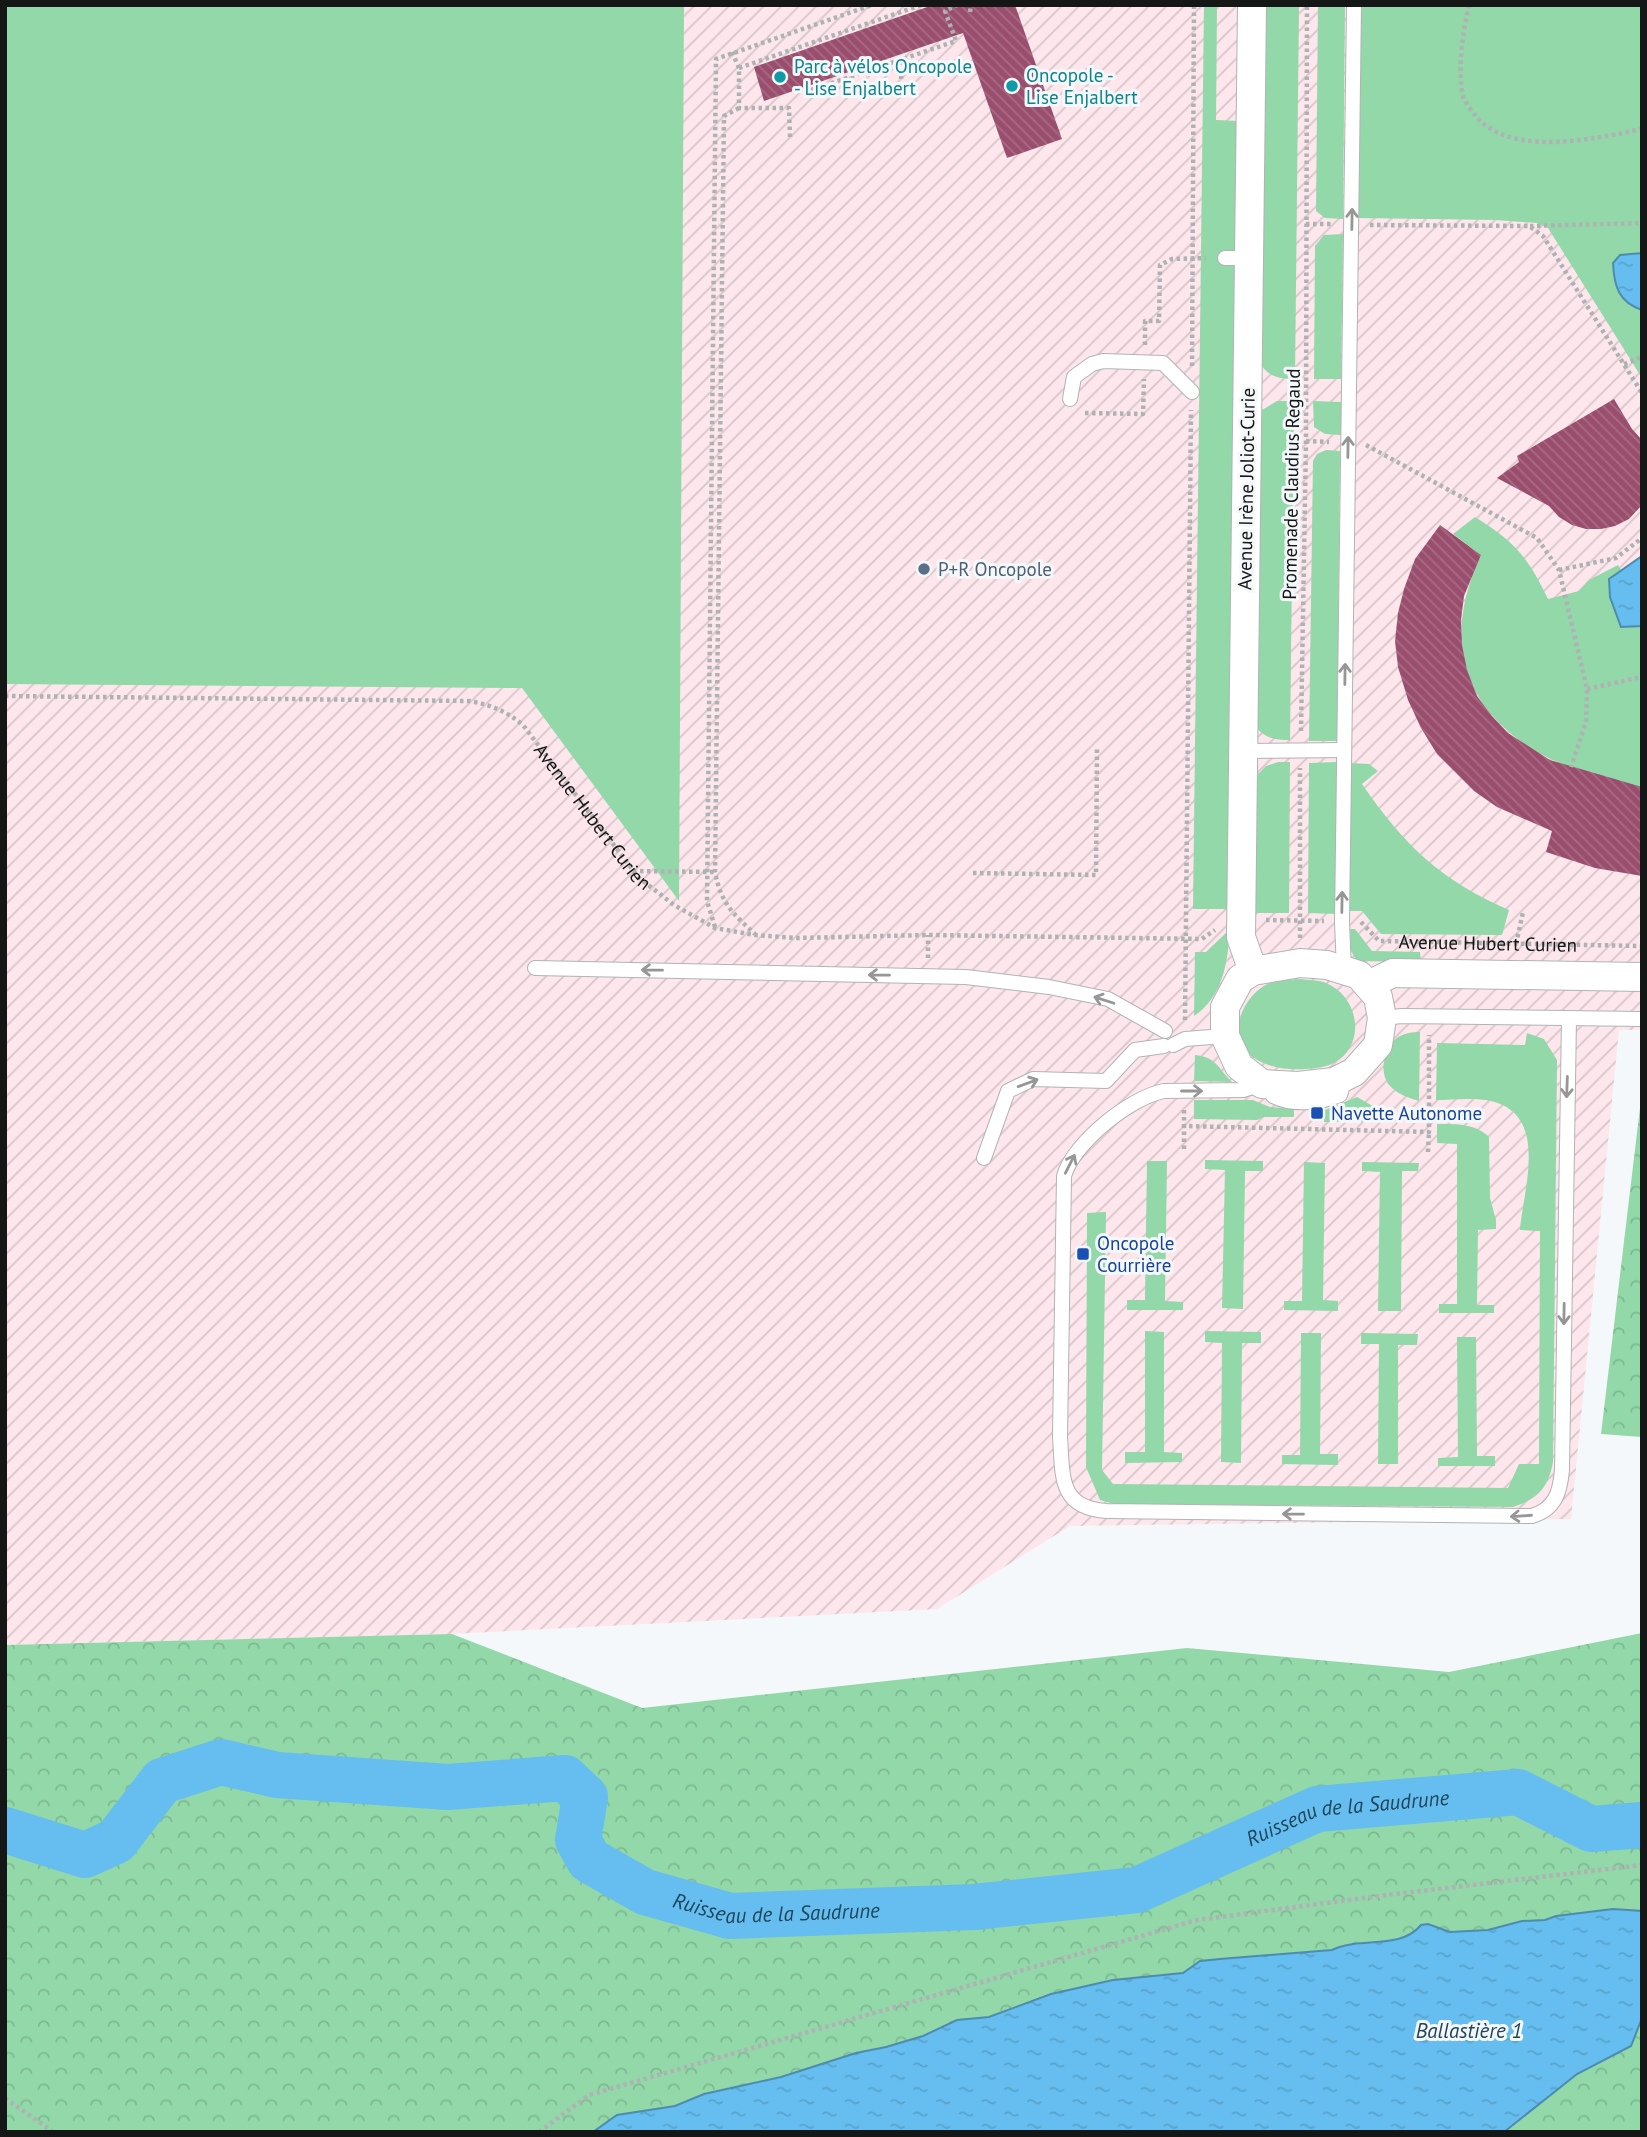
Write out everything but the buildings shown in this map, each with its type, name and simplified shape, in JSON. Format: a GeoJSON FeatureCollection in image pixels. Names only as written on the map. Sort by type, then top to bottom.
{"type":"FeatureCollection","features":[{"type":"Feature","properties":{"kind":"street","name":"Avenue Irène Joliot-Curie"},"geometry":{"type":"LineString","coordinates":[[1252,5],[1237,258],[1243,751],[1241,937],[1253,971]]}},
{"type":"Feature","properties":{"kind":"street"},"geometry":{"type":"LineString","coordinates":[[1300,963],[1327,965],[1344,970],[1359,975],[1378,997],[1382,1018],[1378,1045],[1354,1072],[1334,1083],[1266,1085],[1239,1066],[1225,1035],[1225,1007],[1240,979],[1253,971],[1300,963]]}},
{"type":"Feature","properties":{"kind":"street","name":"Avenue Hubert Curien"},"geometry":{"type":"LineString","coordinates":[[1368,985],[1393,973],[1642,977]]}},
{"type":"Feature","properties":{"kind":"lane"},"geometry":{"type":"LineString","coordinates":[[1344,970],[1342,922],[1354,5]]}},
{"type":"Feature","properties":{"kind":"lane"},"geometry":{"type":"LineString","coordinates":[[1070,399],[1074,377],[1092,364],[1103,361],[1163,363],[1192,391]]}},
{"type":"Feature","properties":{"kind":"lane"},"geometry":{"type":"LineString","coordinates":[[1243,751],[1344,750]]}},
{"type":"Feature","properties":{"kind":"lane"},"geometry":{"type":"LineString","coordinates":[[535,968],[966,977],[1049,987],[1108,999],[1172,1038]]}},
{"type":"Feature","properties":{"kind":"lane"},"geometry":{"type":"LineString","coordinates":[[1382,1018],[1416,1016],[1642,1019]]}},
{"type":"Feature","properties":{"kind":"lane"},"geometry":{"type":"LineString","coordinates":[[1266,1085],[1244,1090],[1153,1093],[1127,1106],[1095,1134],[1067,1165],[1064,1176],[1060,1437],[1063,1476],[1068,1494],[1079,1505],[1092,1510],[1107,1511],[1532,1516],[1542,1513],[1556,1500],[1562,1478],[1569,1018]]}},
{"type":"Feature","properties":{"kind":"lane"},"geometry":{"type":"LineString","coordinates":[[984,1158],[1009,1091],[1033,1079],[1106,1081],[1135,1050],[1172,1038],[1225,1035]]}},
{"type":"Feature","properties":{"kind":"path"},"geometry":{"type":"LineString","coordinates":[[715,928],[707,901],[707,872],[716,59],[872,5]]}},
{"type":"Feature","properties":{"kind":"path"},"geometry":{"type":"LineString","coordinates":[[739,68],[921,5]]}},
{"type":"Feature","properties":{"kind":"path"},"geometry":{"type":"LineString","coordinates":[[1192,391],[1194,5]]}},
{"type":"Feature","properties":{"kind":"path","name":"Promenade Claudius Regaud"},"geometry":{"type":"LineString","coordinates":[[1300,963],[1307,5]]}},
{"type":"Feature","properties":{"kind":"path"},"geometry":{"type":"LineString","coordinates":[[1469,5],[1464,26],[1461,67],[1463,98],[1478,121],[1499,134],[1541,141],[1567,142],[1642,129]]}},
{"type":"Feature","properties":{"kind":"path"},"geometry":{"type":"LineString","coordinates":[[811,90],[956,41],[945,11],[956,7]]}},
{"type":"Feature","properties":{"kind":"path"},"geometry":{"type":"LineString","coordinates":[[733,52],[739,68],[739,108]]}},
{"type":"Feature","properties":{"kind":"path"},"geometry":{"type":"LineString","coordinates":[[901,79],[902,60]]}},
{"type":"Feature","properties":{"kind":"path"},"geometry":{"type":"LineString","coordinates":[[755,934],[724,903],[715,872],[724,116],[739,108],[789,108],[790,137]]}},
{"type":"Feature","properties":{"kind":"path"},"geometry":{"type":"LineString","coordinates":[[1306,224],[1529,226],[1642,223]]}},
{"type":"Feature","properties":{"kind":"path"},"geometry":{"type":"LineString","coordinates":[[1529,226],[1543,236],[1642,393]]}},
{"type":"Feature","properties":{"kind":"path"},"geometry":{"type":"LineString","coordinates":[[1085,413],[1143,414],[1145,321],[1158,321],[1160,265],[1172,259],[1237,258]]}},
{"type":"Feature","properties":{"kind":"path"},"geometry":{"type":"LineString","coordinates":[[1624,364],[1642,357]]}},
{"type":"Feature","properties":{"kind":"path","name":"Avenue Hubert Curien"},"geometry":{"type":"LineString","coordinates":[[5,696],[470,701],[491,705],[506,711],[523,725],[634,871],[674,905],[715,928],[797,938],[928,935],[1185,939],[1192,391]]}},
{"type":"Feature","properties":{"kind":"path"},"geometry":{"type":"LineString","coordinates":[[1361,443],[1373,447],[1536,538],[1559,570],[1587,688],[1586,722],[1571,767]]}},
{"type":"Feature","properties":{"kind":"path"},"geometry":{"type":"LineString","coordinates":[[1559,570],[1616,558],[1642,538]]}},
{"type":"Feature","properties":{"kind":"path"},"geometry":{"type":"LineString","coordinates":[[1587,688],[1642,677]]}},
{"type":"Feature","properties":{"kind":"path"},"geometry":{"type":"LineString","coordinates":[[974,873],[1096,874],[1097,749]]}},
{"type":"Feature","properties":{"kind":"path"},"geometry":{"type":"LineString","coordinates":[[634,871],[715,872]]}},
{"type":"Feature","properties":{"kind":"path"},"geometry":{"type":"LineString","coordinates":[[1516,944],[1523,912]]}},
{"type":"Feature","properties":{"kind":"path","name":"Avenue Hubert Curien"},"geometry":{"type":"LineString","coordinates":[[1342,922],[1360,922],[1379,941],[1642,946]]}},
{"type":"Feature","properties":{"kind":"path"},"geometry":{"type":"LineString","coordinates":[[1184,1126],[1184,1149]]}},
{"type":"Feature","properties":{"kind":"path"},"geometry":{"type":"LineString","coordinates":[[1428,1152],[1429,1132]]}},
{"type":"Feature","properties":{"kind":"path"},"geometry":{"type":"LineString","coordinates":[[540,2132],[589,2095],[1197,1920],[1642,1865]]}},
{"type":"Feature","properties":{"kind":"path"},"geometry":{"type":"LineString","coordinates":[[5,2098],[53,2132]]}},
{"type":"Feature","properties":{"kind":"shaded area"},"geometry":{"type":"Polygon","coordinates":[[[5,5],[1642,5],[1642,1030],[1619,1030],[1571,1519],[1070,1526],[937,1609],[452,1634],[5,1645],[5,5]]]}},
{"type":"Feature","properties":{"kind":"green space"},"geometry":{"type":"Polygon","coordinates":[[[5,5],[684,5],[679,901],[522,688],[5,684],[5,5]]]}},
{"type":"Feature","properties":{"kind":"green space"},"geometry":{"type":"Polygon","coordinates":[[[1204,5],[1217,5],[1216,120],[1239,121],[1230,909],[1193,909],[1204,5]]]}},
{"type":"Feature","properties":{"kind":"green space"},"geometry":{"type":"Polygon","coordinates":[[[1262,5],[1299,5],[1295,379],[1273,376],[1258,360],[1262,5]]]}},
{"type":"Feature","properties":{"kind":"green space"},"geometry":{"type":"Polygon","coordinates":[[[1318,5],[1345,5],[1343,219],[1325,218],[1316,211],[1318,5]]]}},
{"type":"Feature","properties":{"kind":"green space"},"geometry":{"type":"Polygon","coordinates":[[[1359,5],[1642,5],[1642,378],[1548,228],[1537,223],[1495,220],[1357,218],[1359,5]]]}},
{"type":"Feature","properties":{"kind":"green space"},"geometry":{"type":"Polygon","coordinates":[[[1343,234],[1341,379],[1314,379],[1315,246],[1324,235],[1343,234]]]}},
{"type":"Feature","properties":{"kind":"green space"},"geometry":{"type":"Polygon","coordinates":[[[1277,401],[1294,401],[1290,740],[1270,737],[1254,725],[1258,418],[1262,410],[1277,401]]]}},
{"type":"Feature","properties":{"kind":"green space"},"geometry":{"type":"Polygon","coordinates":[[[1313,401],[1341,402],[1341,435],[1325,434],[1314,427],[1313,401]]]}},
{"type":"Feature","properties":{"kind":"green space"},"geometry":{"type":"Polygon","coordinates":[[[1326,450],[1340,451],[1337,741],[1309,741],[1313,461],[1317,454],[1326,450]]]}},
{"type":"Feature","properties":{"kind":"green space"},"geometry":{"type":"Polygon","coordinates":[[[1475,517],[1519,551],[1548,599],[1579,591],[1589,580],[1618,565],[1621,570],[1609,579],[1622,627],[1642,626],[1642,787],[1596,777],[1555,761],[1519,740],[1491,714],[1471,682],[1462,645],[1465,603],[1481,555],[1453,534],[1475,517]]]}},
{"type":"Feature","properties":{"kind":"green space"},"geometry":{"type":"Polygon","coordinates":[[[1290,762],[1289,913],[1251,913],[1256,776],[1266,766],[1290,762]]]}},
{"type":"Feature","properties":{"kind":"green space"},"geometry":{"type":"Polygon","coordinates":[[[1337,762],[1335,914],[1308,913],[1309,763],[1337,762]]]}},
{"type":"Feature","properties":{"kind":"green space"},"geometry":{"type":"Polygon","coordinates":[[[1350,763],[1369,764],[1378,771],[1362,784],[1393,825],[1425,859],[1463,886],[1509,910],[1502,935],[1381,934],[1362,911],[1349,911],[1350,763]]]}},
{"type":"Feature","properties":{"kind":"green space"},"geometry":{"type":"Polygon","coordinates":[[[1350,929],[1355,929],[1372,951],[1420,952],[1421,962],[1357,961],[1351,951],[1350,929]]]}},
{"type":"Feature","properties":{"kind":"green space"},"geometry":{"type":"Polygon","coordinates":[[[1229,930],[1222,978],[1211,999],[1194,1016],[1195,952],[1206,952],[1229,930]]]}},
{"type":"Feature","properties":{"kind":"green space"},"geometry":{"type":"Polygon","coordinates":[[[1300,979],[1326,983],[1345,997],[1351,1006],[1355,1028],[1349,1049],[1333,1063],[1315,1068],[1286,1069],[1254,1058],[1240,1039],[1239,1027],[1246,1004],[1253,995],[1273,982],[1300,979]]]}},
{"type":"Feature","properties":{"kind":"green space"},"geometry":{"type":"Polygon","coordinates":[[[1420,1032],[1419,1101],[1393,1089],[1386,1081],[1384,1060],[1389,1047],[1398,1037],[1420,1032]]]}},
{"type":"Feature","properties":{"kind":"green space"},"geometry":{"type":"Polygon","coordinates":[[[1527,1033],[1544,1039],[1557,1060],[1553,1462],[1541,1491],[1530,1500],[1513,1507],[1114,1504],[1100,1500],[1086,1467],[1087,1213],[1106,1212],[1102,1470],[1113,1484],[1508,1488],[1519,1464],[1539,1464],[1540,1231],[1520,1230],[1528,1175],[1527,1137],[1521,1121],[1509,1109],[1491,1101],[1436,1100],[1437,1043],[1525,1045],[1527,1033]]]}},
{"type":"Feature","properties":{"kind":"green space"},"geometry":{"type":"Polygon","coordinates":[[[1195,1055],[1208,1058],[1232,1082],[1194,1081],[1195,1055]]]}},
{"type":"Feature","properties":{"kind":"green space"},"geometry":{"type":"Polygon","coordinates":[[[1642,1091],[1642,1437],[1601,1434],[1642,1091]]]}},
{"type":"Feature","properties":{"kind":"green space"},"geometry":{"type":"Polygon","coordinates":[[[1357,1097],[1399,1121],[1324,1122],[1325,1110],[1357,1097]]]}},
{"type":"Feature","properties":{"kind":"green space"},"geometry":{"type":"Polygon","coordinates":[[[1194,1100],[1253,1100],[1270,1107],[1294,1109],[1294,1117],[1264,1117],[1257,1120],[1194,1119],[1194,1100]]]}},
{"type":"Feature","properties":{"kind":"green space"},"geometry":{"type":"Polygon","coordinates":[[[1437,1124],[1471,1127],[1489,1137],[1490,1198],[1496,1229],[1478,1230],[1477,1305],[1494,1305],[1494,1313],[1439,1313],[1439,1304],[1457,1304],[1457,1144],[1437,1143],[1437,1124]]]}},
{"type":"Feature","properties":{"kind":"green space"},"geometry":{"type":"Polygon","coordinates":[[[1205,1160],[1263,1161],[1263,1171],[1245,1171],[1243,1309],[1222,1308],[1225,1170],[1205,1169],[1205,1160]]]}},
{"type":"Feature","properties":{"kind":"green space"},"geometry":{"type":"Polygon","coordinates":[[[1147,1161],[1167,1161],[1165,1301],[1183,1302],[1183,1310],[1127,1310],[1127,1300],[1145,1300],[1147,1161]]]}},
{"type":"Feature","properties":{"kind":"green space"},"geometry":{"type":"Polygon","coordinates":[[[1304,1162],[1325,1163],[1323,1300],[1338,1301],[1338,1311],[1284,1310],[1284,1301],[1302,1301],[1304,1162]]]}},
{"type":"Feature","properties":{"kind":"green space"},"geometry":{"type":"Polygon","coordinates":[[[1362,1162],[1419,1163],[1418,1171],[1402,1171],[1401,1311],[1378,1311],[1380,1172],[1362,1171],[1362,1162]]]}},
{"type":"Feature","properties":{"kind":"green space"},"geometry":{"type":"Polygon","coordinates":[[[1145,1331],[1164,1332],[1164,1452],[1182,1453],[1182,1462],[1125,1463],[1125,1452],[1145,1452],[1145,1331]]]}},
{"type":"Feature","properties":{"kind":"green space"},"geometry":{"type":"Polygon","coordinates":[[[1205,1331],[1261,1332],[1261,1343],[1242,1343],[1241,1463],[1221,1462],[1222,1343],[1205,1342],[1205,1331]]]}},
{"type":"Feature","properties":{"kind":"green space"},"geometry":{"type":"Polygon","coordinates":[[[1301,1333],[1321,1333],[1320,1454],[1338,1454],[1338,1465],[1282,1464],[1282,1455],[1300,1455],[1301,1333]]]}},
{"type":"Feature","properties":{"kind":"green space"},"geometry":{"type":"Polygon","coordinates":[[[1361,1333],[1418,1334],[1417,1345],[1398,1345],[1398,1464],[1378,1464],[1379,1344],[1361,1344],[1361,1333]]]}},
{"type":"Feature","properties":{"kind":"green space"},"geometry":{"type":"Polygon","coordinates":[[[1457,1337],[1476,1337],[1477,1456],[1495,1456],[1495,1466],[1438,1466],[1438,1458],[1458,1457],[1457,1337]]]}},
{"type":"Feature","properties":{"kind":"green space"},"geometry":{"type":"Polygon","coordinates":[[[1642,1633],[1642,2132],[5,2132],[5,1645],[452,1634],[642,1708],[1187,1648],[1449,1672],[1642,1633]]]}},
{"type":"Feature","properties":{"kind":"water"},"geometry":{"type":"Polygon","coordinates":[[[1642,253],[1642,310],[1628,303],[1619,292],[1613,263],[1620,255],[1642,253]]]}},
{"type":"Feature","properties":{"kind":"water"},"geometry":{"type":"Polygon","coordinates":[[[1642,556],[1642,626],[1621,627],[1610,597],[1609,579],[1642,556]]]}},
{"type":"Feature","properties":{"kind":"water","name":"Ballastière 1"},"geometry":{"type":"Polygon","coordinates":[[[1613,1909],[1642,1911],[1642,2018],[1631,2046],[1577,2074],[1504,2132],[593,2132],[617,2115],[675,2106],[704,2094],[781,2077],[856,2053],[923,2036],[957,2020],[989,2017],[1051,1994],[1113,1980],[1183,1973],[1200,1961],[1332,1950],[1355,1944],[1391,1941],[1428,1924],[1450,1932],[1488,1930],[1522,1921],[1613,1909]]]}},
{"type":"Feature","properties":{"kind":"waterway","name":"Ruisseau de la Saudrune"},"geometry":{"type":"LineString","coordinates":[[5,1830],[85,1855],[116,1841],[162,1781],[221,1762],[277,1775],[448,1787],[565,1778],[585,1797],[578,1840],[589,1860],[645,1892],[730,1916],[974,1907],[1137,1890],[1317,1809],[1518,1792],[1591,1829],[1642,1825]]}},
{"type":"Feature","properties":{"kind":"place","name":"Parc à vélos Oncopole - Lise Enjalbert"},"geometry":{"type":"Point","coordinates":[780,77]}},
{"type":"Feature","properties":{"kind":"place","name":"Oncopole - Lise Enjalbert"},"geometry":{"type":"Point","coordinates":[1012,86]}},
{"type":"Feature","properties":{"kind":"place","name":"P+R Oncopole"},"geometry":{"type":"Point","coordinates":[924,569]}},
{"type":"Feature","properties":{"kind":"place","name":"Navette Autonome"},"geometry":{"type":"Point","coordinates":[1317,1113]}},
{"type":"Feature","properties":{"kind":"place","name":"Oncopole Courrière"},"geometry":{"type":"Point","coordinates":[1083,1254]}}]}
